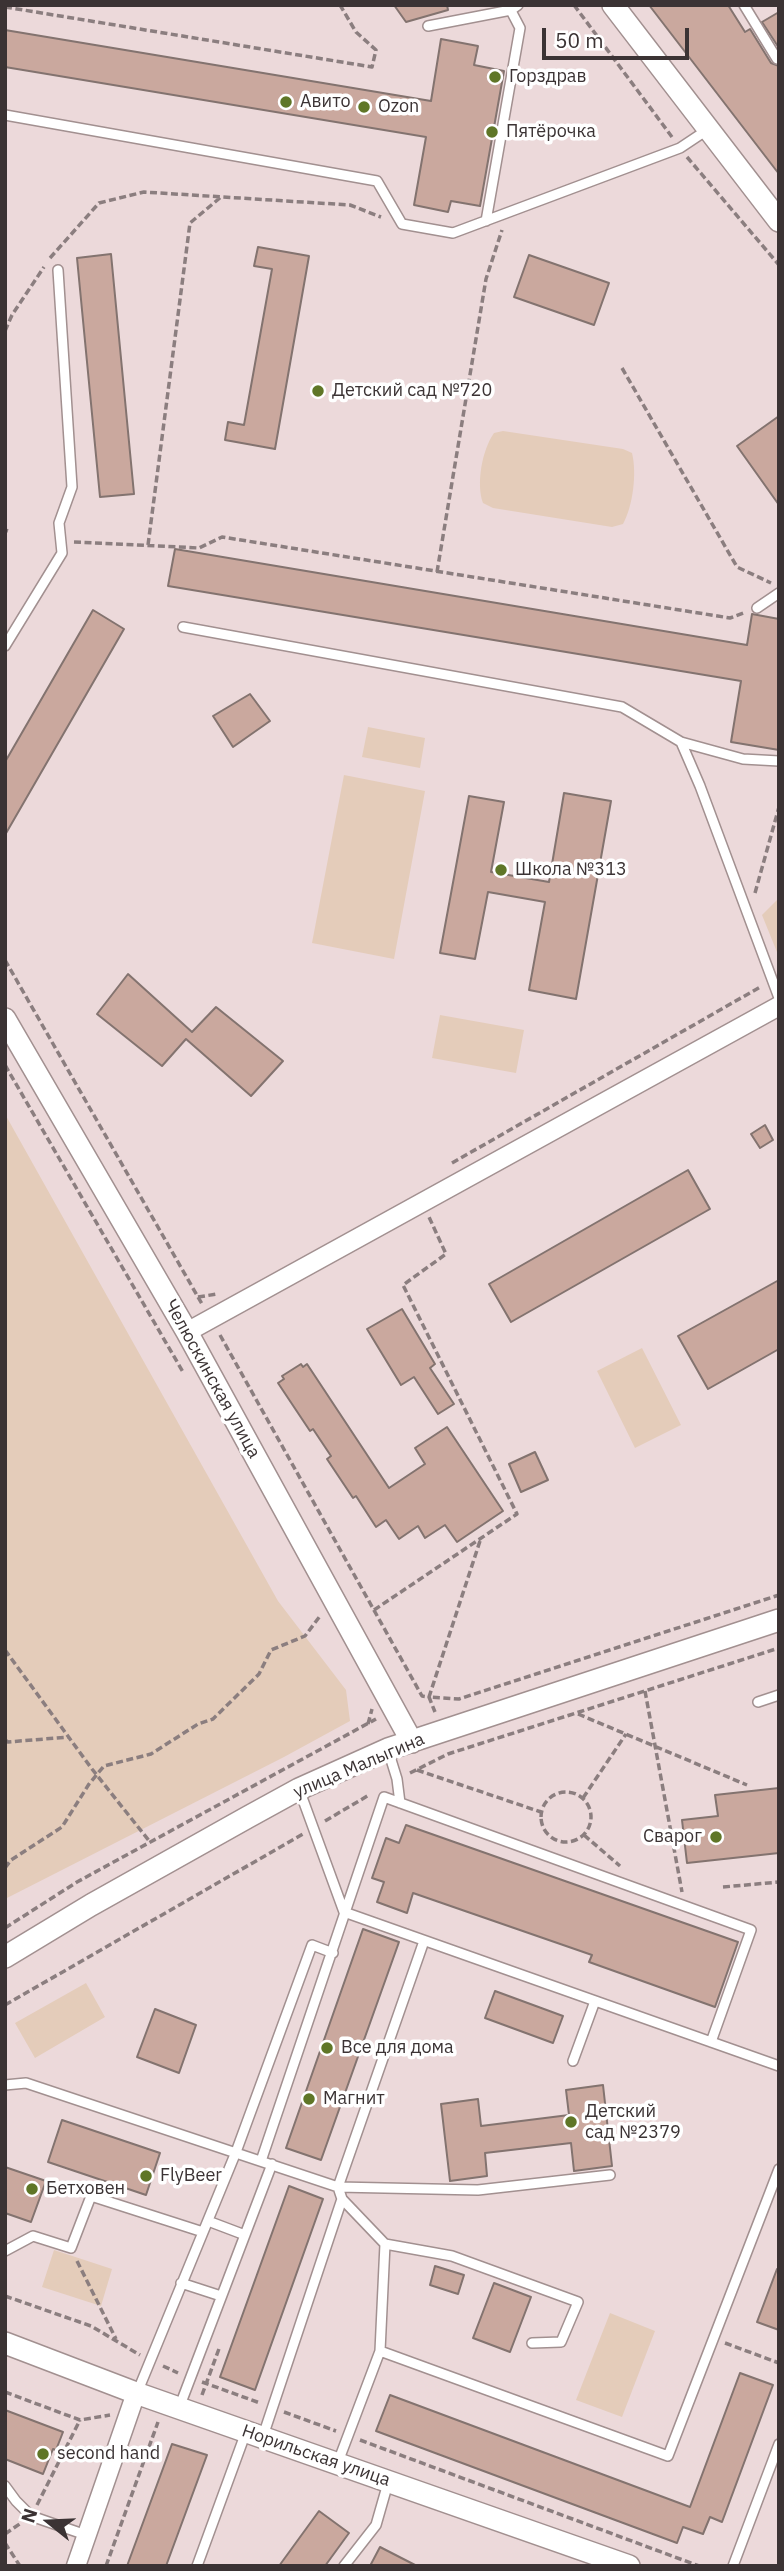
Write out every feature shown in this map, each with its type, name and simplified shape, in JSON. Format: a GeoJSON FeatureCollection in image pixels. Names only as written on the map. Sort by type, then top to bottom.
{"type":"FeatureCollection","features":[{"type":"Feature","properties":{"kind":"street"},"geometry":{"type":"LineString","coordinates":[[613,5],[779,221]]}},
{"type":"Feature","properties":{"kind":"street"},"geometry":{"type":"LineString","coordinates":[[187,1332],[779,1006]]}},
{"type":"Feature","properties":{"kind":"street","name":"Челюскинская улица"},"geometry":{"type":"LineString","coordinates":[[5,1019],[187,1332],[412,1742]]}},
{"type":"Feature","properties":{"kind":"street","name":"улица Малыгина"},"geometry":{"type":"LineString","coordinates":[[5,1957],[91,1905],[299,1789],[388,1749],[779,1620]]}},
{"type":"Feature","properties":{"kind":"street","name":"Норильская улица"},"geometry":{"type":"LineString","coordinates":[[5,2343],[133,2402],[178,2408],[337,2463],[593,2559],[629,2566]]}},
{"type":"Feature","properties":{"kind":"street"},"geometry":{"type":"LineString","coordinates":[[76,2566],[133,2402]]}},
{"type":"Feature","properties":{"kind":"lane"},"geometry":{"type":"LineString","coordinates":[[744,5],[777,59]]}},
{"type":"Feature","properties":{"kind":"lane"},"geometry":{"type":"LineString","coordinates":[[428,26],[512,7],[520,28],[485,220]]}},
{"type":"Feature","properties":{"kind":"lane"},"geometry":{"type":"LineString","coordinates":[[5,115],[377,181],[402,224],[453,233],[680,148],[708,130]]}},
{"type":"Feature","properties":{"kind":"lane"},"geometry":{"type":"LineString","coordinates":[[5,646],[62,553],[59,523],[72,486],[58,270]]}},
{"type":"Feature","properties":{"kind":"lane"},"geometry":{"type":"LineString","coordinates":[[757,608],[779,593]]}},
{"type":"Feature","properties":{"kind":"lane"},"geometry":{"type":"LineString","coordinates":[[183,627],[622,707],[681,742],[743,759],[779,761]]}},
{"type":"Feature","properties":{"kind":"lane"},"geometry":{"type":"LineString","coordinates":[[681,742],[701,786],[779,998]]}},
{"type":"Feature","properties":{"kind":"lane"},"geometry":{"type":"LineString","coordinates":[[758,1702],[779,1695]]}},
{"type":"Feature","properties":{"kind":"lane"},"geometry":{"type":"LineString","coordinates":[[388,1749],[397,1779],[400,1803]]}},
{"type":"Feature","properties":{"kind":"lane"},"geometry":{"type":"LineString","coordinates":[[299,1789],[344,1912],[779,2066]]}},
{"type":"Feature","properties":{"kind":"lane"},"geometry":{"type":"LineString","coordinates":[[261,2161],[384,1797],[751,1930],[711,2042]]}},
{"type":"Feature","properties":{"kind":"lane"},"geometry":{"type":"LineString","coordinates":[[424,1941],[338,2187],[342,2199],[385,2244],[452,2256],[578,2302],[561,2342],[532,2343]]}},
{"type":"Feature","properties":{"kind":"lane"},"geometry":{"type":"LineString","coordinates":[[133,2402],[236,2152],[312,1945],[333,1952]]}},
{"type":"Feature","properties":{"kind":"lane"},"geometry":{"type":"LineString","coordinates":[[573,2061],[595,2001]]}},
{"type":"Feature","properties":{"kind":"lane"},"geometry":{"type":"LineString","coordinates":[[5,2085],[26,2083],[338,2187],[478,2190],[610,2175]]}},
{"type":"Feature","properties":{"kind":"lane"},"geometry":{"type":"LineString","coordinates":[[178,2408],[272,2164]]}},
{"type":"Feature","properties":{"kind":"lane"},"geometry":{"type":"LineString","coordinates":[[380,2351],[668,2456],[779,2169]]}},
{"type":"Feature","properties":{"kind":"lane"},"geometry":{"type":"LineString","coordinates":[[5,2251],[33,2236],[71,2248],[91,2196],[203,2232]]}},
{"type":"Feature","properties":{"kind":"lane"},"geometry":{"type":"LineString","coordinates":[[197,2566],[254,2435],[342,2199]]}},
{"type":"Feature","properties":{"kind":"lane"},"geometry":{"type":"LineString","coordinates":[[208,2221],[245,2235]]}},
{"type":"Feature","properties":{"kind":"lane"},"geometry":{"type":"LineString","coordinates":[[337,2463],[380,2351],[385,2244]]}},
{"type":"Feature","properties":{"kind":"lane"},"geometry":{"type":"LineString","coordinates":[[181,2283],[221,2296]]}},
{"type":"Feature","properties":{"kind":"lane"},"geometry":{"type":"LineString","coordinates":[[733,2566],[779,2444]]}},
{"type":"Feature","properties":{"kind":"lane"},"geometry":{"type":"LineString","coordinates":[[344,2566],[376,2525],[389,2482]]}},
{"type":"Feature","properties":{"kind":"lane"},"geometry":{"type":"LineString","coordinates":[[5,2486],[32,2516],[86,2535]]}},
{"type":"Feature","properties":{"kind":"path"},"geometry":{"type":"LineString","coordinates":[[5,7],[372,67],[376,50],[356,32],[340,5]]}},
{"type":"Feature","properties":{"kind":"path"},"geometry":{"type":"LineString","coordinates":[[5,331],[12,315],[50,258],[99,203],[144,192],[222,196],[351,205],[402,224]]}},
{"type":"Feature","properties":{"kind":"path"},"geometry":{"type":"LineString","coordinates":[[149,545],[190,223],[222,196]]}},
{"type":"Feature","properties":{"kind":"path"},"geometry":{"type":"LineString","coordinates":[[438,572],[486,279],[509,212]]}},
{"type":"Feature","properties":{"kind":"path"},"geometry":{"type":"LineString","coordinates":[[5,311],[12,315]]}},
{"type":"Feature","properties":{"kind":"path"},"geometry":{"type":"LineString","coordinates":[[622,368],[737,567],[779,587]]}},
{"type":"Feature","properties":{"kind":"path"},"geometry":{"type":"LineString","coordinates":[[61,542],[199,548],[222,537],[730,618],[757,608]]}},
{"type":"Feature","properties":{"kind":"path"},"geometry":{"type":"LineString","coordinates":[[748,916],[779,807]]}},
{"type":"Feature","properties":{"kind":"path"},"geometry":{"type":"LineString","coordinates":[[5,960],[211,1319],[422,1696]]}},
{"type":"Feature","properties":{"kind":"path"},"geometry":{"type":"LineString","coordinates":[[451,1163],[772,980]]}},
{"type":"Feature","properties":{"kind":"path"},"geometry":{"type":"LineString","coordinates":[[374,1610],[517,1514],[403,1285],[446,1254],[422,1202]]}},
{"type":"Feature","properties":{"kind":"path"},"geometry":{"type":"LineString","coordinates":[[198,1297],[225,1292]]}},
{"type":"Feature","properties":{"kind":"path"},"geometry":{"type":"LineString","coordinates":[[449,1754],[429,1697],[481,1539]]}},
{"type":"Feature","properties":{"kind":"path"},"geometry":{"type":"LineString","coordinates":[[5,1928],[77,1882],[422,1696],[459,1699],[779,1594]]}},
{"type":"Feature","properties":{"kind":"path"},"geometry":{"type":"LineString","coordinates":[[5,1868],[12,1860],[62,1827],[104,1766],[150,1754],[198,1724],[213,1719],[259,1674],[271,1650],[304,1636],[326,1608]]}},
{"type":"Feature","properties":{"kind":"path"},"geometry":{"type":"LineString","coordinates":[[5,2005],[397,1779],[449,1754],[779,1648]]}},
{"type":"Feature","properties":{"kind":"path"},"geometry":{"type":"LineString","coordinates":[[5,1650],[150,1842]]}},
{"type":"Feature","properties":{"kind":"path"},"geometry":{"type":"LineString","coordinates":[[645,1691],[684,1905]]}},
{"type":"Feature","properties":{"kind":"path"},"geometry":{"type":"LineString","coordinates":[[576,1713],[747,1785]]}},
{"type":"Feature","properties":{"kind":"path"},"geometry":{"type":"LineString","coordinates":[[583,1798],[626,1734]]}},
{"type":"Feature","properties":{"kind":"path"},"geometry":{"type":"LineString","coordinates":[[5,1740],[8,1742],[69,1737]]}},
{"type":"Feature","properties":{"kind":"path"},"geometry":{"type":"LineString","coordinates":[[417,1770],[541,1812]]}},
{"type":"Feature","properties":{"kind":"path"},"geometry":{"type":"LineString","coordinates":[[572,1792],[583,1798],[592,1814],[584,1835],[575,1841],[559,1842],[544,1829],[541,1812],[555,1794],[572,1792]]}},
{"type":"Feature","properties":{"kind":"path"},"geometry":{"type":"LineString","coordinates":[[584,1835],[622,1868]]}},
{"type":"Feature","properties":{"kind":"path"},"geometry":{"type":"LineString","coordinates":[[723,1887],[779,1882]]}},
{"type":"Feature","properties":{"kind":"path"},"geometry":{"type":"LineString","coordinates":[[71,2248],[117,2341]]}},
{"type":"Feature","properties":{"kind":"path"},"geometry":{"type":"LineString","coordinates":[[713,2339],[779,2362]]}},
{"type":"Feature","properties":{"kind":"path"},"geometry":{"type":"LineString","coordinates":[[5,2392],[80,2420],[133,2402]]}},
{"type":"Feature","properties":{"kind":"path"},"geometry":{"type":"LineString","coordinates":[[5,2534],[32,2516],[80,2420]]}},
{"type":"Feature","properties":{"kind":"path"},"geometry":{"type":"LineString","coordinates":[[106,2566],[158,2422]]}},
{"type":"Feature","properties":{"kind":"path"},"geometry":{"type":"LineString","coordinates":[[5,2543],[20,2566]]}},
{"type":"Feature","properties":{"kind":"shaded area"},"geometry":{"type":"Polygon","coordinates":[[[503,431],[623,449],[632,453],[633,489],[623,524],[612,527],[493,508],[483,503],[480,477],[483,458],[494,433],[503,431]]]}},
{"type":"Feature","properties":{"kind":"shaded area"},"geometry":{"type":"Polygon","coordinates":[[[368,727],[425,738],[420,768],[362,757],[368,727]]]}},
{"type":"Feature","properties":{"kind":"shaded area"},"geometry":{"type":"Polygon","coordinates":[[[344,775],[425,791],[394,959],[312,943],[344,775]]]}},
{"type":"Feature","properties":{"kind":"shaded area"},"geometry":{"type":"Polygon","coordinates":[[[779,898],[779,957],[762,915],[779,898]]]}},
{"type":"Feature","properties":{"kind":"shaded area"},"geometry":{"type":"Polygon","coordinates":[[[440,1015],[524,1030],[516,1073],[432,1058],[440,1015]]]}},
{"type":"Feature","properties":{"kind":"shaded area"},"geometry":{"type":"Polygon","coordinates":[[[5,1114],[278,1601],[346,1690],[350,1721],[5,1899],[5,1114]]]}},
{"type":"Feature","properties":{"kind":"shaded area"},"geometry":{"type":"Polygon","coordinates":[[[642,1348],[681,1425],[635,1448],[597,1371],[642,1348]]]}},
{"type":"Feature","properties":{"kind":"shaded area"},"geometry":{"type":"Polygon","coordinates":[[[86,1983],[105,2017],[35,2058],[15,2023],[86,1983]]]}},
{"type":"Feature","properties":{"kind":"shaded area"},"geometry":{"type":"Polygon","coordinates":[[[54,2250],[112,2269],[101,2306],[42,2287],[54,2250]]]}},
{"type":"Feature","properties":{"kind":"shaded area"},"geometry":{"type":"Polygon","coordinates":[[[610,2313],[655,2331],[622,2417],[576,2400],[610,2313]]]}},
{"type":"Feature","properties":{"kind":"building"},"geometry":{"type":"Polygon","coordinates":[[[394,5],[447,5],[448,10],[406,22],[394,5]]]}},
{"type":"Feature","properties":{"kind":"building"},"geometry":{"type":"Polygon","coordinates":[[[649,5],[728,5],[745,32],[750,29],[771,63],[779,66],[779,174],[649,5]]]}},
{"type":"Feature","properties":{"kind":"building"},"geometry":{"type":"Polygon","coordinates":[[[779,12],[779,48],[762,22],[779,12]]]}},
{"type":"Feature","properties":{"kind":"building"},"geometry":{"type":"Polygon","coordinates":[[[5,30],[431,101],[441,39],[478,46],[474,65],[504,71],[480,206],[451,201],[448,212],[414,205],[426,137],[5,67],[5,30]]]}},
{"type":"Feature","properties":{"kind":"building"},"geometry":{"type":"Polygon","coordinates":[[[258,247],[309,256],[275,449],[225,440],[228,422],[244,425],[272,269],[254,266],[258,247]]]}},
{"type":"Feature","properties":{"kind":"building"},"geometry":{"type":"Polygon","coordinates":[[[111,254],[134,494],[100,497],[77,258],[111,254]]]}},
{"type":"Feature","properties":{"kind":"building"},"geometry":{"type":"Polygon","coordinates":[[[529,255],[609,283],[594,325],[514,297],[529,255]]]}},
{"type":"Feature","properties":{"kind":"building"},"geometry":{"type":"Polygon","coordinates":[[[779,416],[779,505],[737,446],[779,416]]]}},
{"type":"Feature","properties":{"kind":"building"},"geometry":{"type":"Polygon","coordinates":[[[175,549],[747,645],[752,614],[779,619],[779,750],[731,742],[741,681],[168,586],[175,549]]]}},
{"type":"Feature","properties":{"kind":"building"},"geometry":{"type":"Polygon","coordinates":[[[93,610],[124,629],[5,835],[5,762],[93,610]]]}},
{"type":"Feature","properties":{"kind":"building"},"geometry":{"type":"Polygon","coordinates":[[[250,694],[270,721],[233,747],[213,716],[250,694]]]}},
{"type":"Feature","properties":{"kind":"building"},"geometry":{"type":"Polygon","coordinates":[[[564,793],[611,801],[576,999],[529,990],[545,902],[488,892],[475,959],[440,953],[469,796],[504,802],[491,872],[549,882],[564,793]]]}},
{"type":"Feature","properties":{"kind":"building"},"geometry":{"type":"Polygon","coordinates":[[[128,974],[192,1032],[216,1007],[283,1061],[251,1096],[186,1039],[162,1066],[97,1014],[128,974]]]}},
{"type":"Feature","properties":{"kind":"building"},"geometry":{"type":"Polygon","coordinates":[[[765,1125],[773,1140],[760,1148],[751,1134],[765,1125]]]}},
{"type":"Feature","properties":{"kind":"building"},"geometry":{"type":"Polygon","coordinates":[[[688,1170],[710,1209],[511,1322],[489,1284],[688,1170]]]}},
{"type":"Feature","properties":{"kind":"building"},"geometry":{"type":"Polygon","coordinates":[[[779,1280],[779,1349],[708,1389],[678,1336],[779,1280]]]}},
{"type":"Feature","properties":{"kind":"building"},"geometry":{"type":"Polygon","coordinates":[[[402,1309],[435,1364],[430,1368],[454,1404],[438,1414],[414,1377],[401,1385],[367,1329],[402,1309]]]}},
{"type":"Feature","properties":{"kind":"building"},"geometry":{"type":"Polygon","coordinates":[[[301,1364],[303,1367],[307,1364],[389,1488],[425,1464],[415,1448],[447,1427],[503,1511],[457,1542],[445,1525],[425,1538],[418,1526],[399,1539],[386,1520],[376,1527],[327,1459],[331,1456],[313,1429],[310,1431],[278,1383],[284,1379],[282,1376],[301,1364]]]}},
{"type":"Feature","properties":{"kind":"building"},"geometry":{"type":"Polygon","coordinates":[[[535,1452],[548,1480],[521,1492],[509,1464],[535,1452]]]}},
{"type":"Feature","properties":{"kind":"building"},"geometry":{"type":"Polygon","coordinates":[[[779,1788],[779,1853],[687,1863],[682,1820],[718,1816],[715,1795],[779,1788]]]}},
{"type":"Feature","properties":{"kind":"building"},"geometry":{"type":"Polygon","coordinates":[[[406,1825],[738,1942],[715,2007],[589,1962],[592,1955],[413,1893],[407,1913],[377,1902],[384,1882],[372,1878],[386,1838],[399,1843],[406,1825]]]}},
{"type":"Feature","properties":{"kind":"building"},"geometry":{"type":"Polygon","coordinates":[[[363,1929],[399,1942],[321,2160],[286,2148],[363,1929]]]}},
{"type":"Feature","properties":{"kind":"building"},"geometry":{"type":"Polygon","coordinates":[[[495,1991],[563,2016],[553,2043],[485,2018],[495,1991]]]}},
{"type":"Feature","properties":{"kind":"building"},"geometry":{"type":"Polygon","coordinates":[[[155,2009],[196,2025],[179,2073],[137,2057],[155,2009]]]}},
{"type":"Feature","properties":{"kind":"building"},"geometry":{"type":"Polygon","coordinates":[[[603,2085],[612,2166],[574,2171],[571,2143],[485,2153],[487,2176],[450,2181],[441,2104],[478,2099],[481,2126],[569,2115],[566,2090],[603,2085]]]}},
{"type":"Feature","properties":{"kind":"building"},"geometry":{"type":"Polygon","coordinates":[[[62,2120],[160,2153],[146,2195],[48,2162],[62,2120]]]}},
{"type":"Feature","properties":{"kind":"building"},"geometry":{"type":"Polygon","coordinates":[[[5,2167],[46,2181],[31,2222],[5,2213],[5,2167]]]}},
{"type":"Feature","properties":{"kind":"building"},"geometry":{"type":"Polygon","coordinates":[[[289,2186],[323,2199],[255,2390],[220,2377],[289,2186]]]}},
{"type":"Feature","properties":{"kind":"building"},"geometry":{"type":"Polygon","coordinates":[[[435,2266],[464,2275],[458,2294],[430,2285],[435,2266]]]}},
{"type":"Feature","properties":{"kind":"building"},"geometry":{"type":"Polygon","coordinates":[[[777,2269],[779,2270],[779,2330],[757,2322],[777,2269]]]}},
{"type":"Feature","properties":{"kind":"building"},"geometry":{"type":"Polygon","coordinates":[[[494,2283],[531,2297],[510,2352],[473,2338],[494,2283]]]}},
{"type":"Feature","properties":{"kind":"building"},"geometry":{"type":"Polygon","coordinates":[[[740,2373],[773,2385],[722,2522],[710,2517],[703,2534],[683,2527],[677,2543],[376,2431],[390,2395],[690,2507],[740,2373]]]}},
{"type":"Feature","properties":{"kind":"building"},"geometry":{"type":"Polygon","coordinates":[[[5,2410],[63,2432],[43,2474],[5,2459],[5,2410]]]}},
{"type":"Feature","properties":{"kind":"building"},"geometry":{"type":"Polygon","coordinates":[[[172,2444],[207,2455],[166,2566],[127,2566],[172,2444]]]}},
{"type":"Feature","properties":{"kind":"building"},"geometry":{"type":"Polygon","coordinates":[[[319,2511],[349,2533],[325,2566],[279,2566],[319,2511]]]}},
{"type":"Feature","properties":{"kind":"building"},"geometry":{"type":"Polygon","coordinates":[[[380,2547],[417,2566],[370,2566],[380,2547]]]}},
{"type":"Feature","properties":{"kind":"place","name":"Горздрав"},"geometry":{"type":"Point","coordinates":[495,77]}},
{"type":"Feature","properties":{"kind":"place","name":"Авито"},"geometry":{"type":"Point","coordinates":[286,102]}},
{"type":"Feature","properties":{"kind":"place","name":"Ozon"},"geometry":{"type":"Point","coordinates":[364,107]}},
{"type":"Feature","properties":{"kind":"place","name":"Пятёрочка"},"geometry":{"type":"Point","coordinates":[492,132]}},
{"type":"Feature","properties":{"kind":"place","name":"Детский сад №720"},"geometry":{"type":"Point","coordinates":[318,391]}},
{"type":"Feature","properties":{"kind":"place","name":"Школа №313"},"geometry":{"type":"Point","coordinates":[501,870]}},
{"type":"Feature","properties":{"kind":"place","name":"Сварог"},"geometry":{"type":"Point","coordinates":[716,1837]}},
{"type":"Feature","properties":{"kind":"place","name":"Все для дома"},"geometry":{"type":"Point","coordinates":[327,2048]}},
{"type":"Feature","properties":{"kind":"place","name":"Магнит"},"geometry":{"type":"Point","coordinates":[309,2099]}},
{"type":"Feature","properties":{"kind":"place","name":"Детский сад №2379"},"geometry":{"type":"Point","coordinates":[571,2122]}},
{"type":"Feature","properties":{"kind":"place","name":"FlyBeer"},"geometry":{"type":"Point","coordinates":[146,2176]}},
{"type":"Feature","properties":{"kind":"place","name":"Бетховен"},"geometry":{"type":"Point","coordinates":[32,2189]}},
{"type":"Feature","properties":{"kind":"place","name":"second hand"},"geometry":{"type":"Point","coordinates":[43,2454]}}]}
